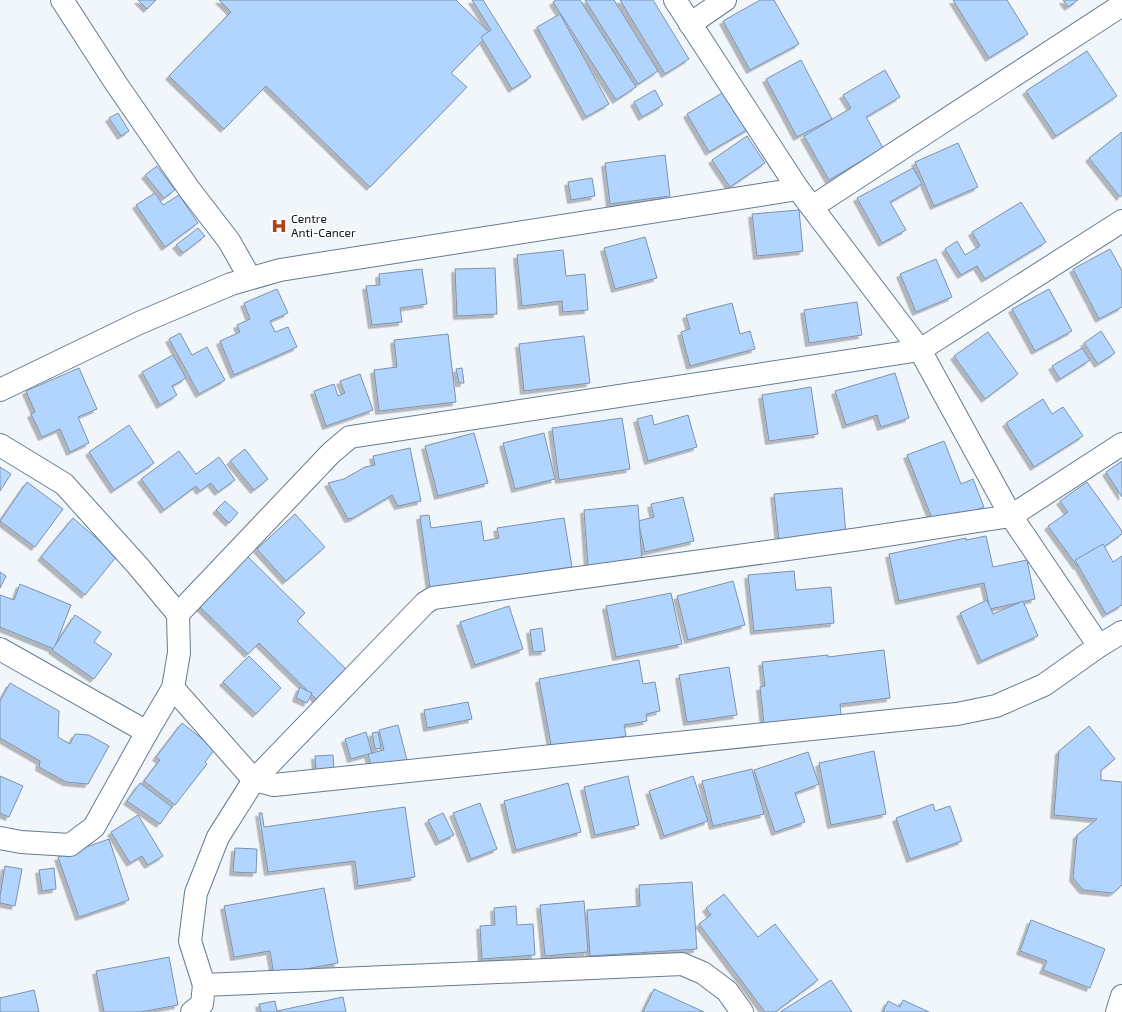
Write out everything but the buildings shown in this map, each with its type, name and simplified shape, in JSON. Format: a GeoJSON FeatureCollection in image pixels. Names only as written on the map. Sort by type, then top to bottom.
{"type":"FeatureCollection","features":[{"type":"Feature","properties":{"kind":"street"},"geometry":{"type":"LineString","coordinates":[[62,0],[117,85],[189,189],[228,241],[250,278]]}},
{"type":"Feature","properties":{"kind":"street"},"geometry":{"type":"LineString","coordinates":[[675,0],[798,189],[920,350],[1012,516],[1098,646]]}},
{"type":"Feature","properties":{"kind":"street"},"geometry":{"type":"LineString","coordinates":[[690,24],[725,0]]}},
{"type":"Feature","properties":{"kind":"street"},"geometry":{"type":"LineString","coordinates":[[812,208],[1122,5]]}},
{"type":"Feature","properties":{"kind":"street"},"geometry":{"type":"LineString","coordinates":[[0,390],[139,323],[231,284],[280,270],[798,189]]}},
{"type":"Feature","properties":{"kind":"street"},"geometry":{"type":"LineString","coordinates":[[178,614],[331,452],[350,437],[920,350],[1122,221]]}},
{"type":"Feature","properties":{"kind":"street"},"geometry":{"type":"LineString","coordinates":[[0,444],[64,484],[138,566],[178,614],[179,653],[173,688],[94,827],[70,845],[21,842],[0,838]]}},
{"type":"Feature","properties":{"kind":"street"},"geometry":{"type":"LineString","coordinates":[[192,1012],[202,1004],[204,985],[190,941],[196,893],[218,837],[254,780],[426,603],[433,598],[860,539],[1012,516],[1122,444]]}},
{"type":"Feature","properties":{"kind":"street"},"geometry":{"type":"LineString","coordinates":[[173,688],[254,780],[274,785],[957,714],[996,706],[1044,685],[1098,646],[1122,632]]}},
{"type":"Feature","properties":{"kind":"street"},"geometry":{"type":"LineString","coordinates":[[0,649],[147,732]]}},
{"type":"Feature","properties":{"kind":"street"},"geometry":{"type":"LineString","coordinates":[[204,985],[682,964],[703,973],[727,991],[742,1012]]}},
{"type":"Feature","properties":{"kind":"street"},"geometry":{"type":"LineString","coordinates":[[1117,1012],[1122,996]]}},
{"type":"Feature","properties":{"kind":"place","name":"Centre Anti-Cancer"},"geometry":{"type":"Point","coordinates":[279,226]}}]}
